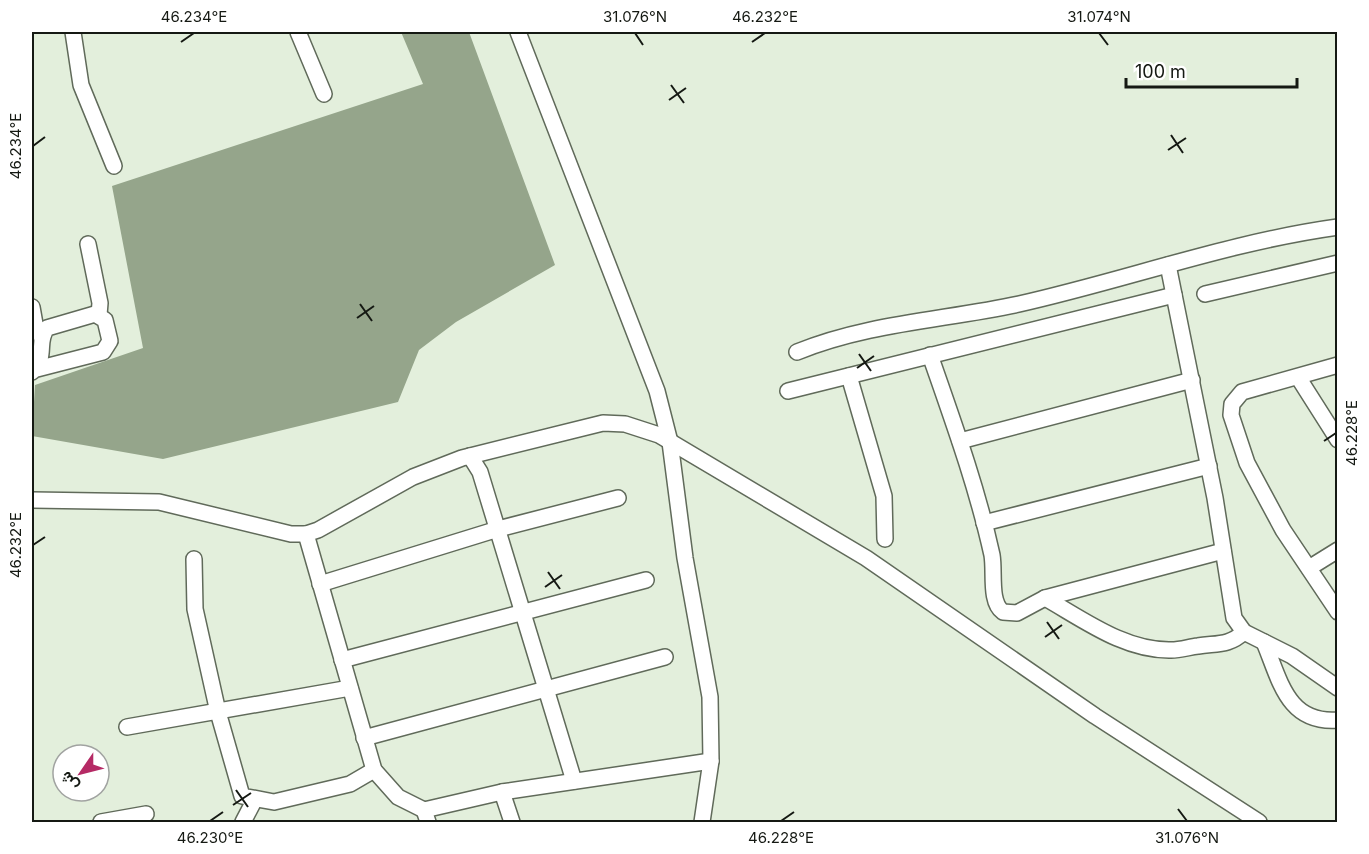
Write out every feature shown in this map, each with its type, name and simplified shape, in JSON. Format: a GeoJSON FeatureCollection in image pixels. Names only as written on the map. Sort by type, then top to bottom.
{"type":"FeatureCollection","features":[{"type":"Feature","properties":{"kind":"street"},"geometry":{"type":"LineString","coordinates":[[73,32],[81,85],[114,166]]}},
{"type":"Feature","properties":{"kind":"street"},"geometry":{"type":"LineString","coordinates":[[298,32],[324,94]]}},
{"type":"Feature","properties":{"kind":"street"},"geometry":{"type":"LineString","coordinates":[[518,32],[657,391],[670,442],[685,558],[710,697],[711,762],[702,822]]}},
{"type":"Feature","properties":{"kind":"street"},"geometry":{"type":"LineString","coordinates":[[797,352],[857,332],[1009,306],[1243,244],[1338,227]]}},
{"type":"Feature","properties":{"kind":"street"},"geometry":{"type":"LineString","coordinates":[[88,244],[100,303],[99,315]]}},
{"type":"Feature","properties":{"kind":"street"},"geometry":{"type":"LineString","coordinates":[[1205,294],[1338,263]]}},
{"type":"Feature","properties":{"kind":"street"},"geometry":{"type":"LineString","coordinates":[[1168,265],[1209,466],[1232,613],[1245,632],[1312,669],[1338,688]]}},
{"type":"Feature","properties":{"kind":"street"},"geometry":{"type":"LineString","coordinates":[[788,391],[1174,295]]}},
{"type":"Feature","properties":{"kind":"street"},"geometry":{"type":"LineString","coordinates":[[32,307],[35,324],[42,338],[42,356],[32,371]]}},
{"type":"Feature","properties":{"kind":"street"},"geometry":{"type":"LineString","coordinates":[[42,338],[51,326],[99,315]]}},
{"type":"Feature","properties":{"kind":"street"},"geometry":{"type":"LineString","coordinates":[[32,371],[103,352],[110,341],[105,320],[99,315]]}},
{"type":"Feature","properties":{"kind":"street"},"geometry":{"type":"LineString","coordinates":[[930,356],[960,441],[984,524],[992,558],[995,601],[999,609],[1008,614],[1017,614],[1045,598],[1223,551]]}},
{"type":"Feature","properties":{"kind":"street"},"geometry":{"type":"LineString","coordinates":[[1338,365],[1242,392],[1232,404],[1231,415],[1258,486],[1338,612]]}},
{"type":"Feature","properties":{"kind":"street"},"geometry":{"type":"LineString","coordinates":[[849,376],[884,496],[885,539]]}},
{"type":"Feature","properties":{"kind":"street"},"geometry":{"type":"LineString","coordinates":[[1298,377],[1338,440]]}},
{"type":"Feature","properties":{"kind":"street"},"geometry":{"type":"LineString","coordinates":[[960,441],[1192,380]]}},
{"type":"Feature","properties":{"kind":"street"},"geometry":{"type":"LineString","coordinates":[[32,500],[159,502],[291,534],[306,534],[318,530],[413,477],[470,456],[603,423],[636,426],[670,442],[866,558],[1095,716],[1259,822]]}},
{"type":"Feature","properties":{"kind":"street"},"geometry":{"type":"LineString","coordinates":[[470,456],[480,472],[574,782]]}},
{"type":"Feature","properties":{"kind":"street"},"geometry":{"type":"LineString","coordinates":[[984,524],[1209,466]]}},
{"type":"Feature","properties":{"kind":"street"},"geometry":{"type":"LineString","coordinates":[[320,584],[498,530],[618,498]]}},
{"type":"Feature","properties":{"kind":"street"},"geometry":{"type":"LineString","coordinates":[[306,534],[374,770],[398,797],[426,816],[502,792],[711,762]]}},
{"type":"Feature","properties":{"kind":"street"},"geometry":{"type":"LineString","coordinates":[[1309,568],[1338,550]]}},
{"type":"Feature","properties":{"kind":"street"},"geometry":{"type":"LineString","coordinates":[[194,559],[195,609],[218,712],[242,796],[274,802],[351,784],[374,770]]}},
{"type":"Feature","properties":{"kind":"street"},"geometry":{"type":"LineString","coordinates":[[342,660],[646,580]]}},
{"type":"Feature","properties":{"kind":"street"},"geometry":{"type":"LineString","coordinates":[[1045,598],[1119,639],[1145,648],[1171,650],[1218,645],[1232,641],[1245,632]]}},
{"type":"Feature","properties":{"kind":"street"},"geometry":{"type":"LineString","coordinates":[[1264,642],[1294,706],[1311,718],[1338,720]]}},
{"type":"Feature","properties":{"kind":"street"},"geometry":{"type":"LineString","coordinates":[[364,738],[665,657]]}},
{"type":"Feature","properties":{"kind":"street"},"geometry":{"type":"LineString","coordinates":[[126,726],[350,688]]}},
{"type":"Feature","properties":{"kind":"street"},"geometry":{"type":"LineString","coordinates":[[502,792],[512,822]]}},
{"type":"Feature","properties":{"kind":"street"},"geometry":{"type":"LineString","coordinates":[[243,822],[255,799]]}},
{"type":"Feature","properties":{"kind":"street"},"geometry":{"type":"LineString","coordinates":[[101,822],[120,821],[146,814]]}},
{"type":"Feature","properties":{"kind":"shaded area"},"geometry":{"type":"Polygon","coordinates":[[[401,32],[469,32],[555,265],[456,322],[419,350],[398,402],[163,459],[32,436],[35,385],[143,348],[112,186],[423,84],[401,32]]]}}]}
